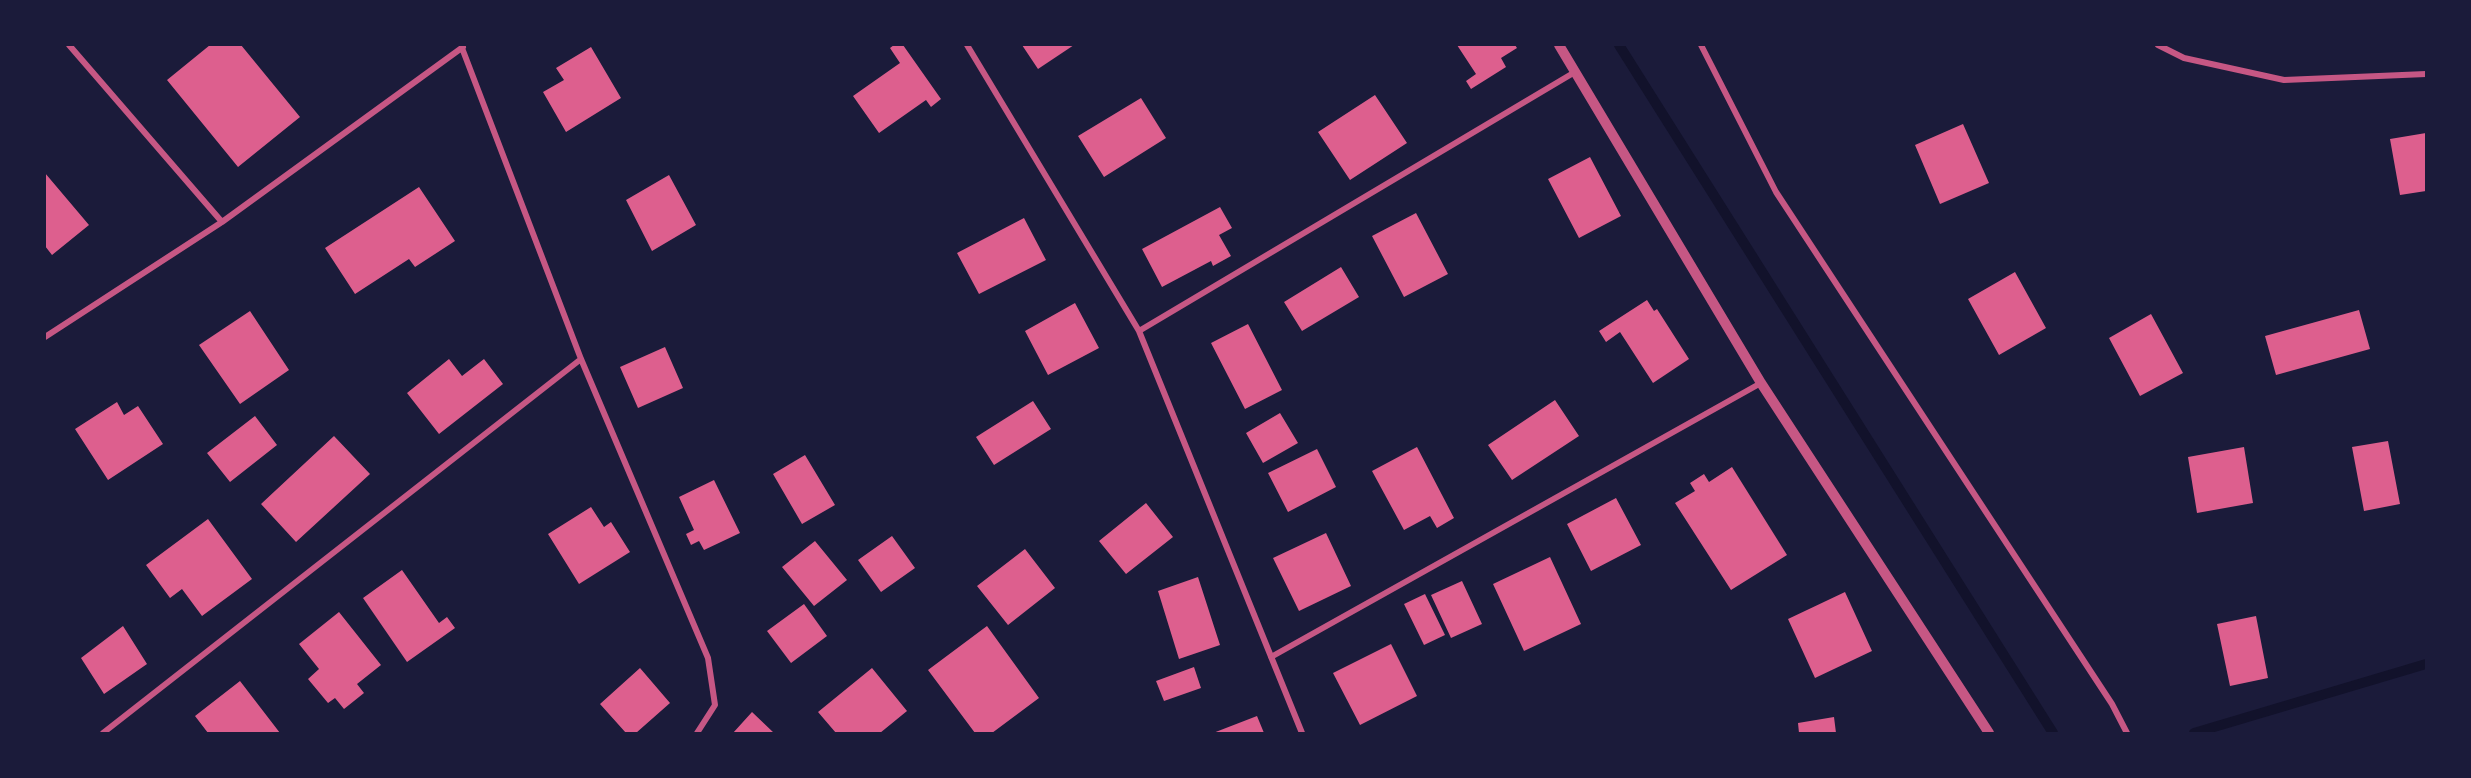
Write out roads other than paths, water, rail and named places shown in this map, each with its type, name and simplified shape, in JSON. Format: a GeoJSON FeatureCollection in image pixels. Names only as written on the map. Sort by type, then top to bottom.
{"type":"FeatureCollection","features":[{"type":"Feature","properties":{"kind":"street"},"geometry":{"type":"LineString","coordinates":[[69,45],[222,222]]}},
{"type":"Feature","properties":{"kind":"street"},"geometry":{"type":"LineString","coordinates":[[967,45],[1139,331],[1302,733]]}},
{"type":"Feature","properties":{"kind":"street"},"geometry":{"type":"LineString","coordinates":[[1559,45],[1761,383],[1989,733]]}},
{"type":"Feature","properties":{"kind":"street"},"geometry":{"type":"LineString","coordinates":[[1701,45],[1776,192],[2112,704],[2127,733]]}},
{"type":"Feature","properties":{"kind":"street"},"geometry":{"type":"LineString","coordinates":[[2158,45],[2184,58],[2284,80],[2426,74]]}},
{"type":"Feature","properties":{"kind":"street"},"geometry":{"type":"LineString","coordinates":[[45,337],[222,222],[464,46],[581,359],[708,658],[715,705],[697,733]]}},
{"type":"Feature","properties":{"kind":"street"},"geometry":{"type":"LineString","coordinates":[[1139,331],[1576,71]]}},
{"type":"Feature","properties":{"kind":"street"},"geometry":{"type":"LineString","coordinates":[[103,733],[581,359]]}},
{"type":"Feature","properties":{"kind":"street"},"geometry":{"type":"LineString","coordinates":[[1270,657],[1761,383]]}},
{"type":"Feature","properties":{"kind":"waterway"},"geometry":{"type":"LineString","coordinates":[[1619,45],[2053,733]]}},
{"type":"Feature","properties":{"kind":"waterway"},"geometry":{"type":"LineString","coordinates":[[2194,733],[2426,664]]}}]}
